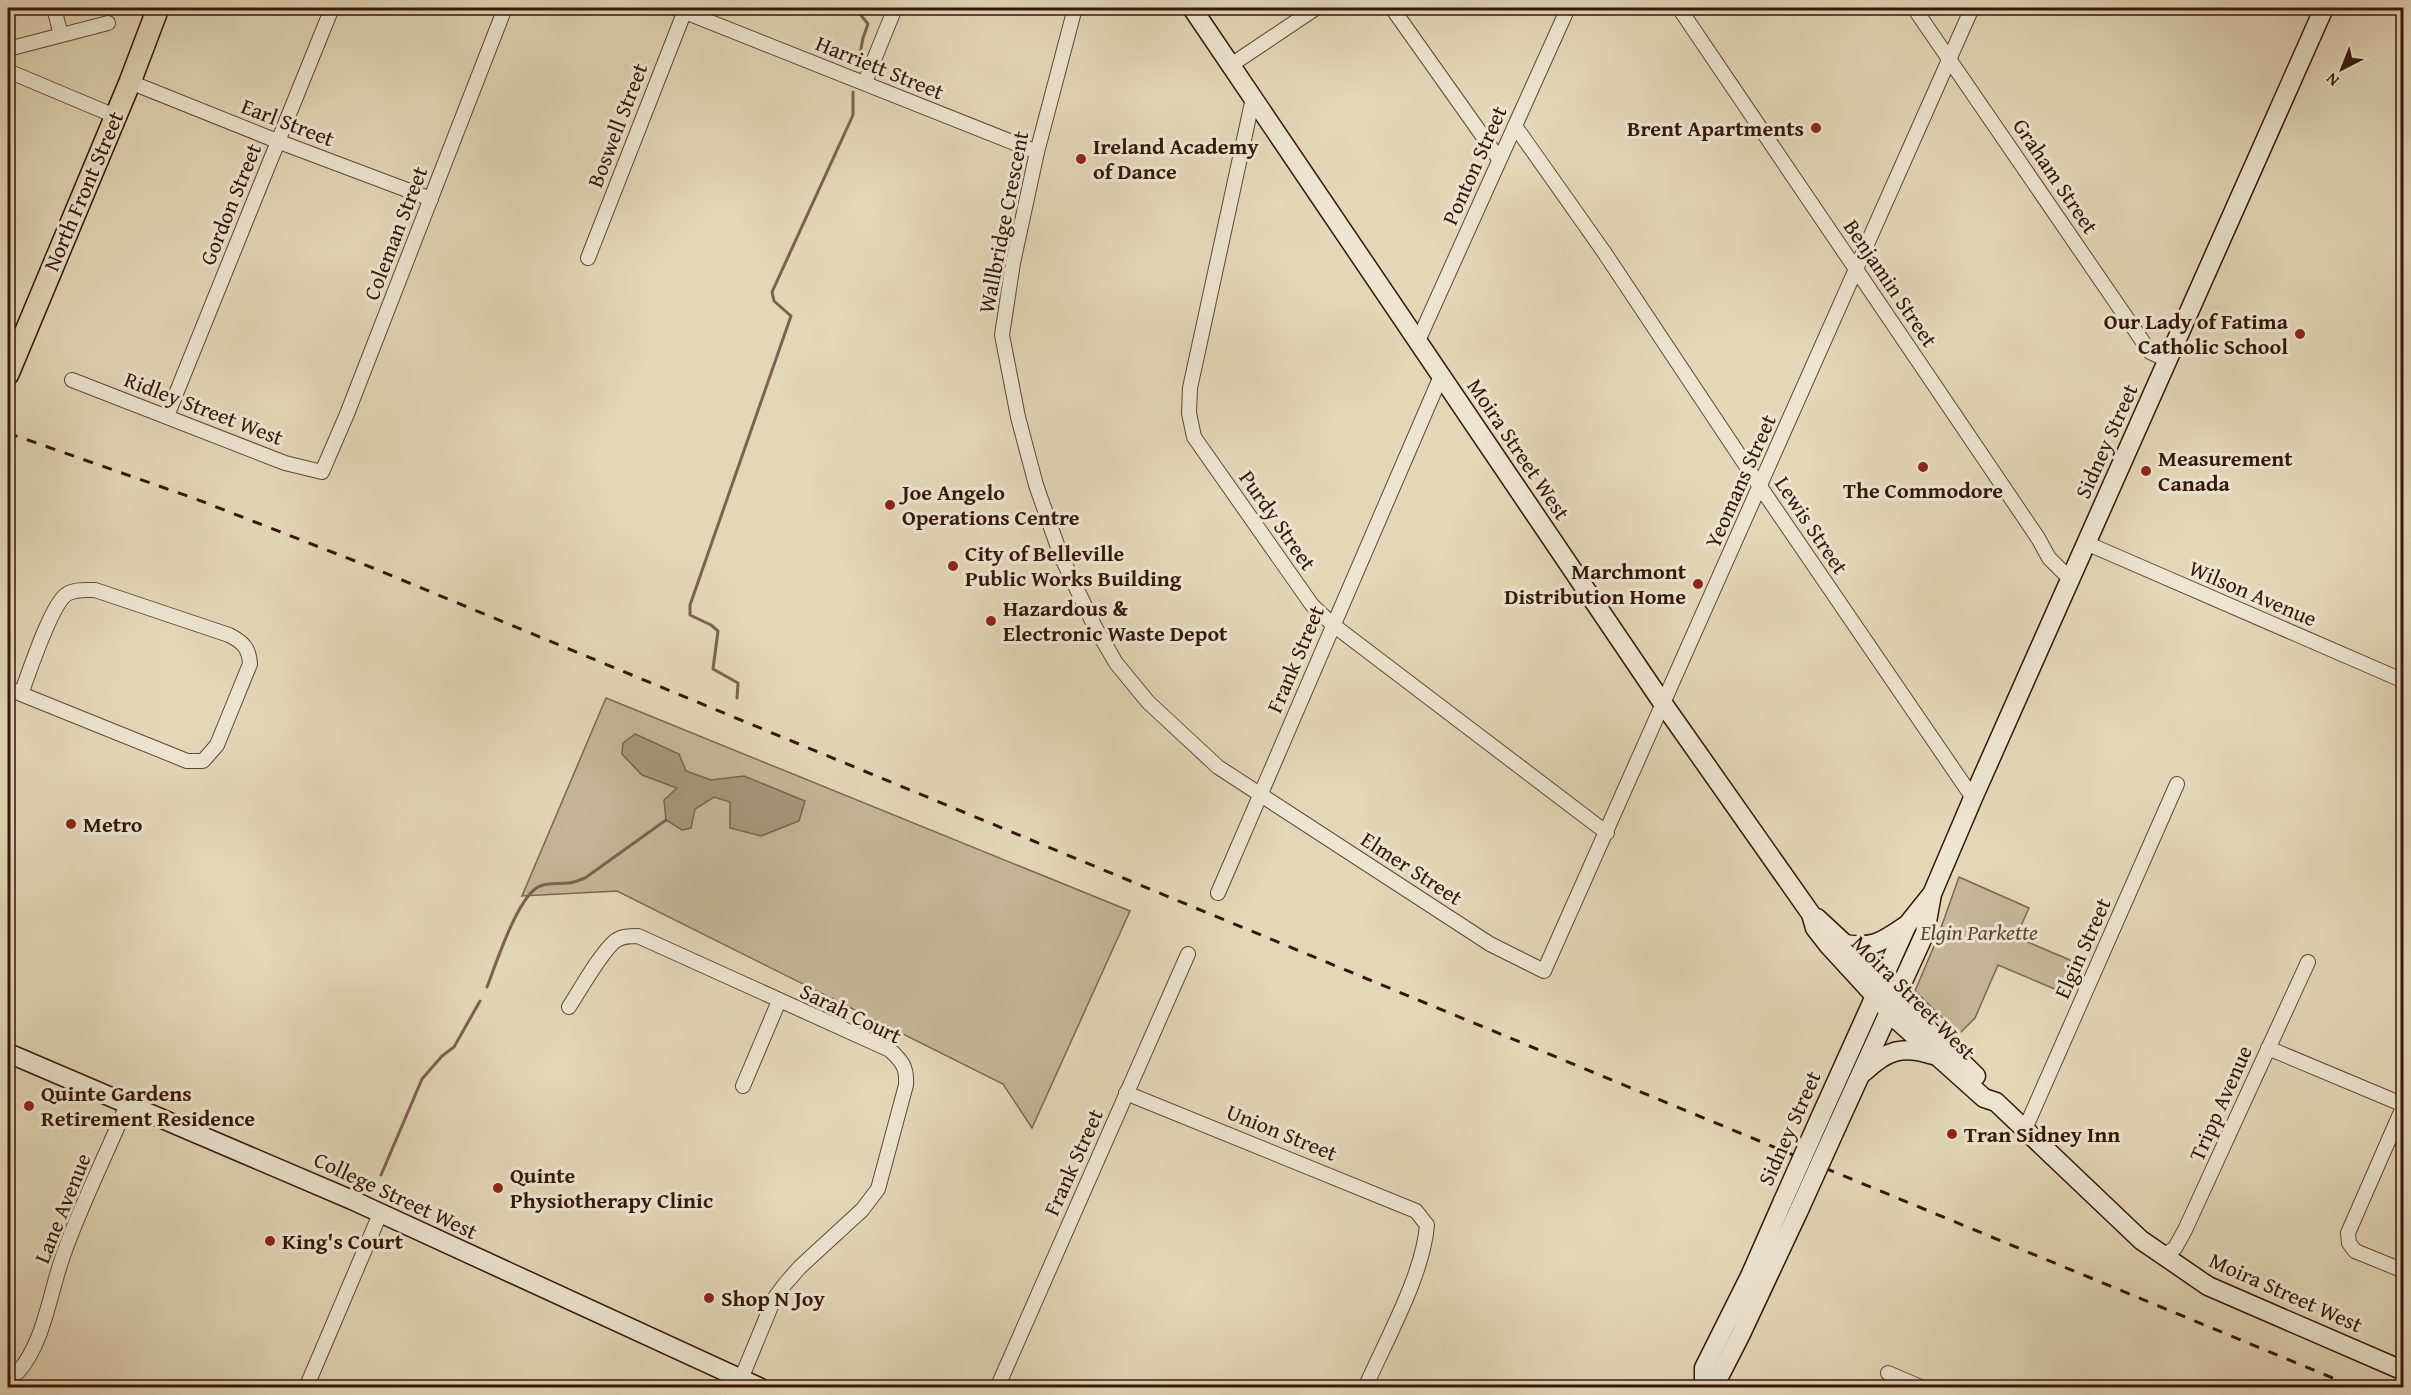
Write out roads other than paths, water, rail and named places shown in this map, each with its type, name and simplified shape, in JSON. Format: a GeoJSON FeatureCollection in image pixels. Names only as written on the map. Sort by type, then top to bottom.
{"type":"FeatureCollection","features":[{"type":"Feature","properties":{"kind":"main road","name":"North Front Street"},"geometry":{"type":"LineString","coordinates":[[8,374],[130,82],[158,8]]}},
{"type":"Feature","properties":{"kind":"main road","name":"Moira Street West"},"geometry":{"type":"LineString","coordinates":[[1192,8],[1664,705],[1811,914],[1815,928],[1893,1004],[1992,1091],[1996,1102]]}},
{"type":"Feature","properties":{"kind":"main road","name":"Sidney Street"},"geometry":{"type":"LineString","coordinates":[[1704,1388],[1704,1368],[1750,1276],[1837,1126],[1925,933],[1932,894],[1973,798],[2324,8]]}},
{"type":"Feature","properties":{"kind":"main road","name":"Sidney Street"},"geometry":{"type":"LineString","coordinates":[[1792,1205],[1820,1118],[1878,989],[1907,925],[1932,894]]}},
{"type":"Feature","properties":{"kind":"main road","name":"Moira Street West"},"geometry":{"type":"LineString","coordinates":[[1811,914],[1823,921],[1845,944],[1878,989]]}},
{"type":"Feature","properties":{"kind":"main road"},"geometry":{"type":"LineString","coordinates":[[1845,944],[1863,947],[1875,944],[1907,925]]}},
{"type":"Feature","properties":{"kind":"main road","name":"Moira Street West"},"geometry":{"type":"LineString","coordinates":[[1893,1004],[1935,1056],[1984,1098],[1996,1102],[2141,1240],[2208,1286],[2403,1371]]}},
{"type":"Feature","properties":{"kind":"main road"},"geometry":{"type":"LineString","coordinates":[[1860,1075],[1872,1064],[1894,1051],[1915,1049],[1935,1056]]}},
{"type":"Feature","properties":{"kind":"main road","name":"College Street West"},"geometry":{"type":"LineString","coordinates":[[8,1053],[128,1102],[380,1214],[761,1388]]}},
{"type":"Feature","properties":{"kind":"street"},"geometry":{"type":"LineString","coordinates":[[54,8],[61,35]]}},
{"type":"Feature","properties":{"kind":"street","name":"Gordon Street"},"geometry":{"type":"LineString","coordinates":[[167,416],[332,8]]}},
{"type":"Feature","properties":{"kind":"street","name":"Coleman Street"},"geometry":{"type":"LineString","coordinates":[[322,472],[505,8]]}},
{"type":"Feature","properties":{"kind":"street"},"geometry":{"type":"LineString","coordinates":[[865,82],[895,8]]}},
{"type":"Feature","properties":{"kind":"street","name":"Wallbridge Crescent"},"geometry":{"type":"LineString","coordinates":[[1075,8],[1037,152],[1013,263],[1002,335],[1018,417],[1036,485],[1061,556],[1095,627],[1116,663],[1148,702],[1218,767],[1260,794]]}},
{"type":"Feature","properties":{"kind":"street"},"geometry":{"type":"LineString","coordinates":[[1231,65],[1316,8]]}},
{"type":"Feature","properties":{"kind":"street"},"geometry":{"type":"LineString","coordinates":[[1392,8],[1499,159]]}},
{"type":"Feature","properties":{"kind":"street","name":"Ponton Street"},"geometry":{"type":"LineString","coordinates":[[1418,341],[1568,8]]}},
{"type":"Feature","properties":{"kind":"street","name":"Benjamin Street"},"geometry":{"type":"LineString","coordinates":[[1679,8],[2038,538],[2049,558],[2070,579]]}},
{"type":"Feature","properties":{"kind":"street","name":"Graham Street"},"geometry":{"type":"LineString","coordinates":[[1914,8],[1950,57],[2150,352],[2169,361]]}},
{"type":"Feature","properties":{"kind":"street","name":"Yeomans Street"},"geometry":{"type":"LineString","coordinates":[[1544,971],[1761,488],[1972,8]]}},
{"type":"Feature","properties":{"kind":"street","name":"Harriett Street"},"geometry":{"type":"LineString","coordinates":[[682,9],[865,82],[932,112],[1037,152]]}},
{"type":"Feature","properties":{"kind":"street","name":"Boswell Street"},"geometry":{"type":"LineString","coordinates":[[588,258],[682,9]]}},
{"type":"Feature","properties":{"kind":"street"},"geometry":{"type":"LineString","coordinates":[[8,49],[108,23]]}},
{"type":"Feature","properties":{"kind":"street"},"geometry":{"type":"LineString","coordinates":[[8,71],[115,116]]}},
{"type":"Feature","properties":{"kind":"street","name":"Earl Street"},"geometry":{"type":"LineString","coordinates":[[130,82],[431,199]]}},
{"type":"Feature","properties":{"kind":"street","name":"Purdy Street"},"geometry":{"type":"LineString","coordinates":[[1253,98],[1190,388],[1189,413],[1194,437],[1312,605],[1332,624],[1607,833]]}},
{"type":"Feature","properties":{"kind":"street","name":"Lewis Street"},"geometry":{"type":"LineString","coordinates":[[1515,126],[1604,252],[1761,488],[1973,798]]}},
{"type":"Feature","properties":{"kind":"street","name":"Frank Street"},"geometry":{"type":"LineString","coordinates":[[1218,893],[1332,624],[1441,376]]}},
{"type":"Feature","properties":{"kind":"street","name":"Ridley Street West"},"geometry":{"type":"LineString","coordinates":[[72,380],[285,463],[322,472]]}},
{"type":"Feature","properties":{"kind":"street","name":"Wilson Avenue"},"geometry":{"type":"LineString","coordinates":[[2086,543],[2403,681]]}},
{"type":"Feature","properties":{"kind":"street"},"geometry":{"type":"LineString","coordinates":[[8,688],[21,694],[188,761],[203,760],[217,745],[250,664],[249,653],[242,641],[230,635],[95,590],[79,590],[67,594],[55,608],[21,694]]}},
{"type":"Feature","properties":{"kind":"street","name":"Elgin Street"},"geometry":{"type":"LineString","coordinates":[[2025,1129],[2177,784]]}},
{"type":"Feature","properties":{"kind":"street","name":"Elmer Street"},"geometry":{"type":"LineString","coordinates":[[1260,794],[1490,944],[1544,971]]}},
{"type":"Feature","properties":{"kind":"street","name":"Sarah Court"},"geometry":{"type":"LineString","coordinates":[[569,1007],[589,975],[616,941],[628,935],[638,936],[890,1050],[903,1062],[906,1085],[878,1190],[862,1210],[800,1267],[774,1299],[741,1379]]}},
{"type":"Feature","properties":{"kind":"street","name":"Frank Street"},"geometry":{"type":"LineString","coordinates":[[996,1388],[1188,954]]}},
{"type":"Feature","properties":{"kind":"street","name":"Tripp Avenue"},"geometry":{"type":"LineString","coordinates":[[2164,1256],[2175,1248],[2185,1230],[2308,962]]}},
{"type":"Feature","properties":{"kind":"street"},"geometry":{"type":"LineString","coordinates":[[743,1086],[779,1001]]}},
{"type":"Feature","properties":{"kind":"street"},"geometry":{"type":"LineString","coordinates":[[2268,1047],[2403,1105],[2348,1233],[2349,1244],[2355,1251],[2403,1272]]}},
{"type":"Feature","properties":{"kind":"street","name":"Union Street"},"geometry":{"type":"LineString","coordinates":[[1126,1093],[1337,1177],[1416,1211],[1420,1215],[1427,1225],[1426,1245],[1365,1388]]}},
{"type":"Feature","properties":{"kind":"street","name":"Lane Avenue"},"geometry":{"type":"LineString","coordinates":[[8,1372],[18,1372],[26,1363],[44,1320],[63,1257],[128,1102]]}},
{"type":"Feature","properties":{"kind":"street"},"geometry":{"type":"LineString","coordinates":[[306,1388],[380,1214]]}},
{"type":"Feature","properties":{"kind":"street"},"geometry":{"type":"LineString","coordinates":[[1888,1373],[1923,1388]]}},
{"type":"Feature","properties":{"kind":"waterway"},"geometry":{"type":"LineString","coordinates":[[855,8],[868,24],[859,59]]}},
{"type":"Feature","properties":{"kind":"waterway"},"geometry":{"type":"LineString","coordinates":[[737,698],[738,683],[713,669],[718,631],[690,615],[690,605],[791,316],[774,301],[772,292],[853,115],[853,92]]}},
{"type":"Feature","properties":{"kind":"waterway"},"geometry":{"type":"LineString","coordinates":[[487,987],[516,916],[532,892],[543,885],[572,882],[585,878],[666,820]]}},
{"type":"Feature","properties":{"kind":"waterway"},"geometry":{"type":"LineString","coordinates":[[381,1175],[422,1079],[442,1056],[454,1047],[480,1001]]}},
{"type":"Feature","properties":{"kind":"railway"},"geometry":{"type":"LineString","coordinates":[[8,433],[196,499],[373,568],[2357,1388]]}},
{"type":"Feature","properties":{"kind":"place","name":"Brent Apartments"},"geometry":{"type":"Point","coordinates":[1816,128]}},
{"type":"Feature","properties":{"kind":"place","name":"Ireland Academy of Dance"},"geometry":{"type":"Point","coordinates":[1081,159]}},
{"type":"Feature","properties":{"kind":"place","name":"Our Lady of Fatima Catholic School"},"geometry":{"type":"Point","coordinates":[2300,334]}},
{"type":"Feature","properties":{"kind":"place","name":"The Commodore"},"geometry":{"type":"Point","coordinates":[1923,467]}},
{"type":"Feature","properties":{"kind":"place","name":"Measurement Canada"},"geometry":{"type":"Point","coordinates":[2146,471]}},
{"type":"Feature","properties":{"kind":"place","name":"Joe Angelo Operations Centre"},"geometry":{"type":"Point","coordinates":[890,505]}},
{"type":"Feature","properties":{"kind":"place","name":"City of Belleville Public Works Building"},"geometry":{"type":"Point","coordinates":[953,566]}},
{"type":"Feature","properties":{"kind":"place","name":"Marchmont Distribution Home"},"geometry":{"type":"Point","coordinates":[1698,584]}},
{"type":"Feature","properties":{"kind":"place","name":"Hazardous & Electronic Waste Depot"},"geometry":{"type":"Point","coordinates":[991,621]}},
{"type":"Feature","properties":{"kind":"place","name":"Metro"},"geometry":{"type":"Point","coordinates":[71,824]}},
{"type":"Feature","properties":{"kind":"place","name":"Quinte Gardens Retirement Residence"},"geometry":{"type":"Point","coordinates":[29,1106]}},
{"type":"Feature","properties":{"kind":"place","name":"Tran Sidney Inn"},"geometry":{"type":"Point","coordinates":[1952,1134]}},
{"type":"Feature","properties":{"kind":"place","name":"Quinte Physiotherapy Clinic"},"geometry":{"type":"Point","coordinates":[498,1188]}},
{"type":"Feature","properties":{"kind":"place","name":"King's Court"},"geometry":{"type":"Point","coordinates":[270,1241]}},
{"type":"Feature","properties":{"kind":"place","name":"Shop N Joy"},"geometry":{"type":"Point","coordinates":[709,1298]}},
{"type":"Feature","properties":{"kind":"park label","name":"Elgin Parkette"},"geometry":{"type":"Point","coordinates":[1979,932]}}]}
